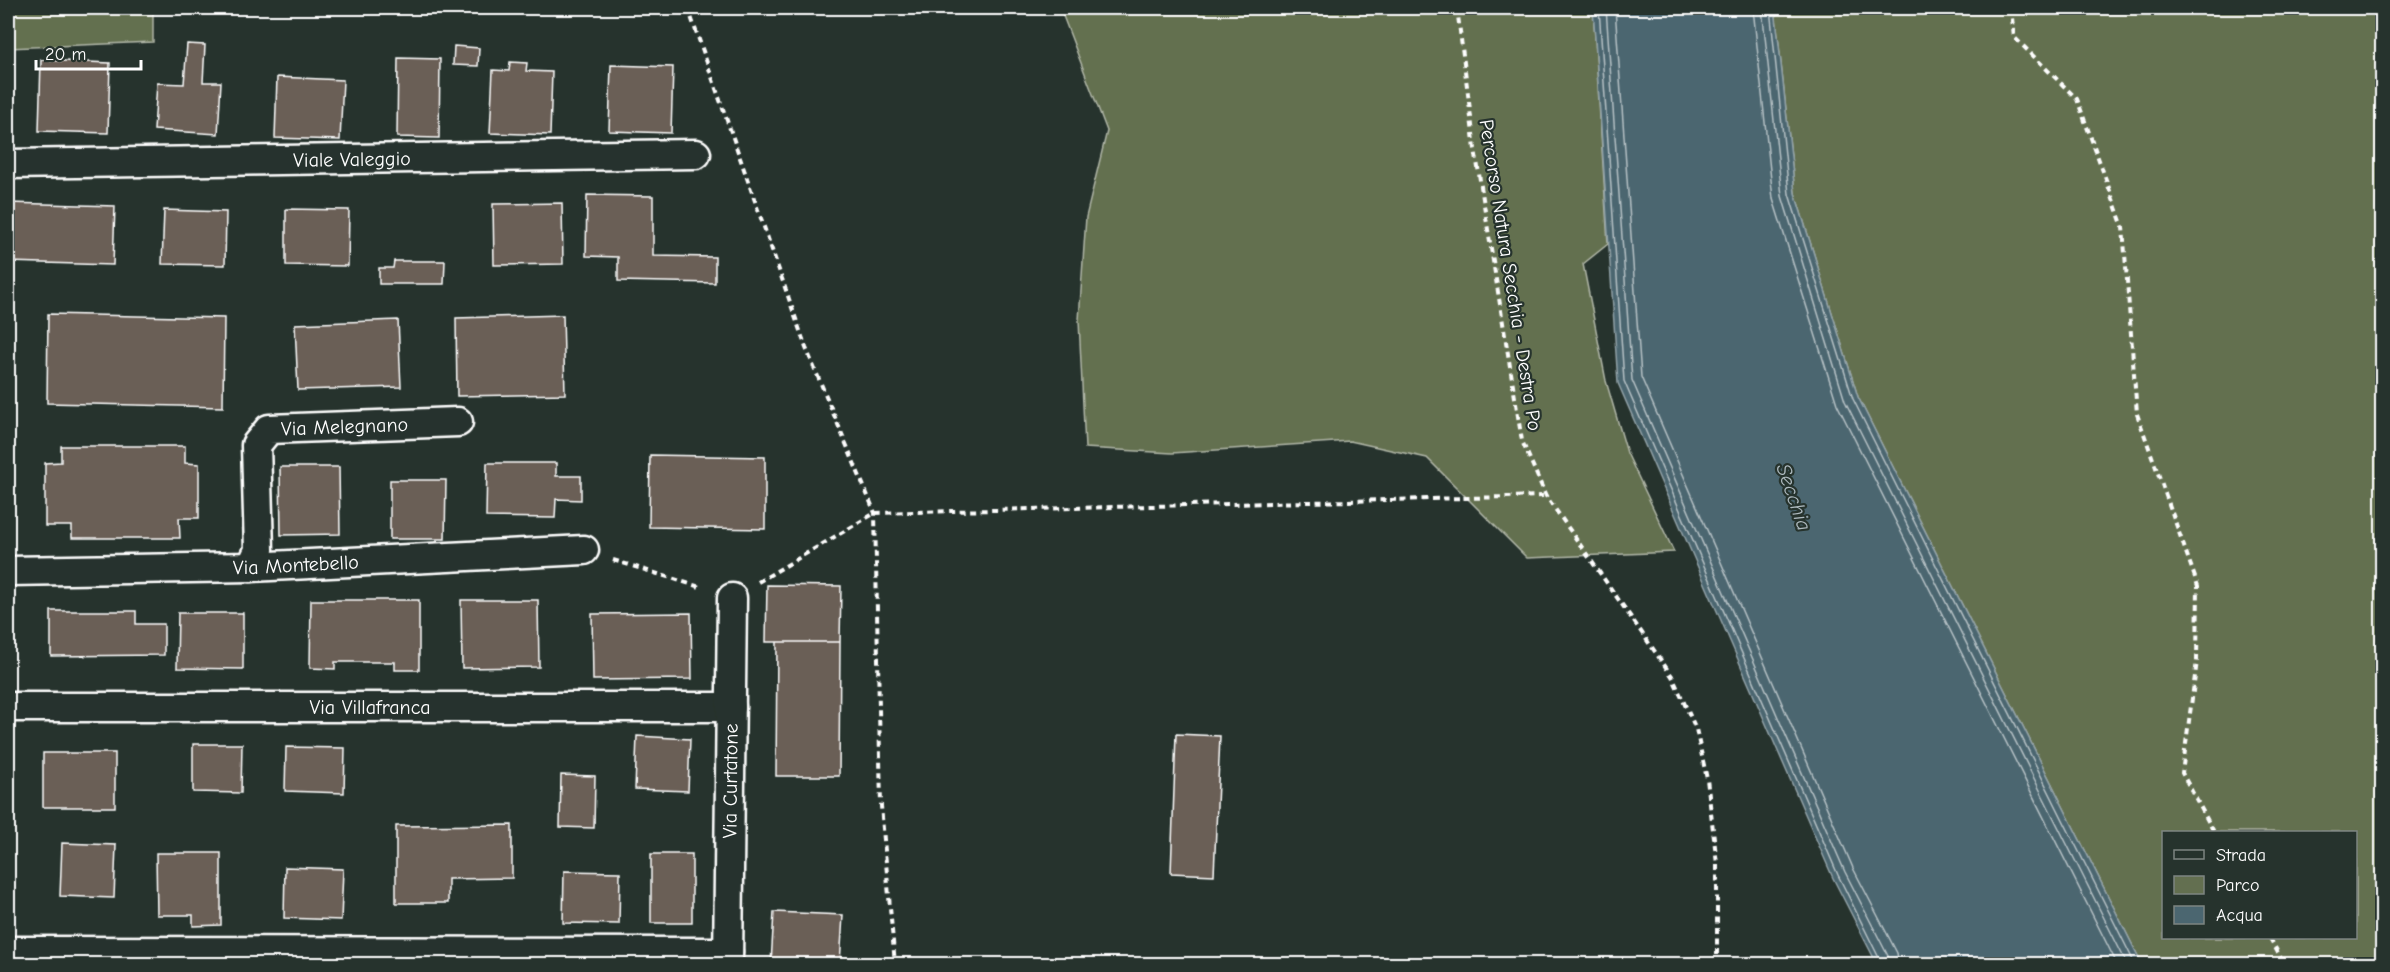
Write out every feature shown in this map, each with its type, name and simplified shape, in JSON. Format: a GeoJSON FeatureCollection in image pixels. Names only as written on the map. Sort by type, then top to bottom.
{"type":"FeatureCollection","features":[{"type":"Feature","properties":{"kind":"street","name":"Viale Valeggio"},"geometry":{"type":"LineString","coordinates":[[8,164],[696,154]]}},
{"type":"Feature","properties":{"kind":"street","name":"Via Melegnano"},"geometry":{"type":"LineString","coordinates":[[251,567],[259,550],[256,444],[269,429],[458,422]]}},
{"type":"Feature","properties":{"kind":"street","name":"Via Montebello"},"geometry":{"type":"LineString","coordinates":[[8,570],[251,567],[584,550]]}},
{"type":"Feature","properties":{"kind":"street","name":"Via Curtatone"},"geometry":{"type":"LineString","coordinates":[[728,958],[732,598]]}},
{"type":"Feature","properties":{"kind":"street","name":"Via Villafranca"},"geometry":{"type":"LineString","coordinates":[[8,707],[732,707]]}},
{"type":"Feature","properties":{"kind":"street"},"geometry":{"type":"LineString","coordinates":[[8,951],[728,958]]}},
{"type":"Feature","properties":{"kind":"path"},"geometry":{"type":"LineString","coordinates":[[688,8],[806,348],[875,513],[881,806],[895,964]]}},
{"type":"Feature","properties":{"kind":"path","name":"Percorso Natura Secchia - Destra Po"},"geometry":{"type":"LineString","coordinates":[[1457,8],[1475,149],[1522,441],[1546,496],[1672,676],[1695,729],[1707,779],[1717,864],[1717,964]]}},
{"type":"Feature","properties":{"kind":"path"},"geometry":{"type":"LineString","coordinates":[[2011,8],[2014,36],[2077,99],[2123,227],[2137,414],[2198,586],[2198,661],[2182,773],[2213,831]]}},
{"type":"Feature","properties":{"kind":"path"},"geometry":{"type":"LineString","coordinates":[[875,513],[1546,496]]}},
{"type":"Feature","properties":{"kind":"path"},"geometry":{"type":"LineString","coordinates":[[2271,939],[2284,964]]}},
{"type":"Feature","properties":{"kind":"green space"},"geometry":{"type":"Polygon","coordinates":[[[8,8],[153,8],[153,42],[8,48],[8,8]]]}},
{"type":"Feature","properties":{"kind":"green space"},"geometry":{"type":"Polygon","coordinates":[[[1060,8],[1593,8],[1608,244],[1583,264],[1606,381],[1627,453],[1674,552],[1527,558],[1427,458],[1350,441],[1172,453],[1085,448],[1079,320],[1086,217],[1107,131],[1060,8]]]}},
{"type":"Feature","properties":{"kind":"green space"},"geometry":{"type":"Polygon","coordinates":[[[1775,8],[2382,8],[2382,964],[2142,964],[1858,397],[1795,193],[1775,8]]]}},
{"type":"Feature","properties":{"kind":"water","name":"Secchia"},"geometry":{"type":"Polygon","coordinates":[[[1593,8],[1775,8],[1795,193],[1858,397],[2142,964],[1877,964],[1833,878],[1618,383],[1593,8]]]}},
{"type":"Feature","properties":{"kind":"building"},"geometry":{"type":"Polygon","coordinates":[[[187,44],[205,45],[203,82],[221,82],[218,134],[154,130],[157,83],[184,84],[187,44]]]}},
{"type":"Feature","properties":{"kind":"building"},"geometry":{"type":"Polygon","coordinates":[[[454,46],[479,48],[478,66],[453,65],[454,46]]]}},
{"type":"Feature","properties":{"kind":"building"},"geometry":{"type":"Polygon","coordinates":[[[398,58],[440,59],[439,138],[397,137],[398,58]]]}},
{"type":"Feature","properties":{"kind":"building"},"geometry":{"type":"Polygon","coordinates":[[[41,60],[110,63],[108,133],[39,131],[41,60]]]}},
{"type":"Feature","properties":{"kind":"building"},"geometry":{"type":"Polygon","coordinates":[[[510,62],[527,63],[526,71],[552,72],[550,135],[490,133],[493,70],[509,71],[510,62]]]}},
{"type":"Feature","properties":{"kind":"building"},"geometry":{"type":"Polygon","coordinates":[[[611,65],[673,67],[671,133],[609,131],[611,65]]]}},
{"type":"Feature","properties":{"kind":"building"},"geometry":{"type":"Polygon","coordinates":[[[277,77],[343,80],[340,140],[275,138],[277,77]]]}},
{"type":"Feature","properties":{"kind":"building"},"geometry":{"type":"Polygon","coordinates":[[[587,195],[653,196],[653,256],[715,257],[715,283],[618,281],[618,257],[586,256],[587,195]]]}},
{"type":"Feature","properties":{"kind":"building"},"geometry":{"type":"Polygon","coordinates":[[[8,203],[115,206],[113,265],[8,262],[8,203]]]}},
{"type":"Feature","properties":{"kind":"building"},"geometry":{"type":"Polygon","coordinates":[[[562,203],[563,264],[494,265],[493,204],[562,203]]]}},
{"type":"Feature","properties":{"kind":"building"},"geometry":{"type":"Polygon","coordinates":[[[286,209],[349,210],[348,266],[286,265],[286,209]]]}},
{"type":"Feature","properties":{"kind":"building"},"geometry":{"type":"Polygon","coordinates":[[[164,210],[226,212],[225,265],[162,264],[164,210]]]}},
{"type":"Feature","properties":{"kind":"building"},"geometry":{"type":"Polygon","coordinates":[[[394,261],[445,261],[444,284],[379,284],[379,268],[393,268],[394,261]]]}},
{"type":"Feature","properties":{"kind":"building"},"geometry":{"type":"Polygon","coordinates":[[[48,314],[224,318],[223,407],[47,403],[48,314]]]}},
{"type":"Feature","properties":{"kind":"building"},"geometry":{"type":"Polygon","coordinates":[[[563,315],[565,394],[457,396],[456,318],[563,315]]]}},
{"type":"Feature","properties":{"kind":"building"},"geometry":{"type":"Polygon","coordinates":[[[398,320],[401,387],[298,390],[295,324],[398,320]]]}},
{"type":"Feature","properties":{"kind":"building"},"geometry":{"type":"Polygon","coordinates":[[[61,446],[185,446],[185,463],[199,464],[199,518],[179,518],[180,538],[72,538],[72,526],[45,526],[45,463],[61,462],[61,446]]]}},
{"type":"Feature","properties":{"kind":"building"},"geometry":{"type":"Polygon","coordinates":[[[650,455],[765,457],[765,529],[649,527],[650,455]]]}},
{"type":"Feature","properties":{"kind":"building"},"geometry":{"type":"Polygon","coordinates":[[[487,463],[556,463],[556,476],[581,476],[581,500],[556,499],[555,518],[486,517],[487,463]]]}},
{"type":"Feature","properties":{"kind":"building"},"geometry":{"type":"Polygon","coordinates":[[[280,467],[339,467],[340,534],[281,535],[280,467]]]}},
{"type":"Feature","properties":{"kind":"building"},"geometry":{"type":"Polygon","coordinates":[[[390,480],[446,480],[445,539],[390,539],[390,480]]]}},
{"type":"Feature","properties":{"kind":"building"},"geometry":{"type":"Polygon","coordinates":[[[767,585],[841,586],[840,642],[766,642],[767,585]]]}},
{"type":"Feature","properties":{"kind":"building"},"geometry":{"type":"Polygon","coordinates":[[[311,600],[419,600],[419,670],[395,670],[395,662],[335,662],[335,669],[310,668],[311,600]]]}},
{"type":"Feature","properties":{"kind":"building"},"geometry":{"type":"Polygon","coordinates":[[[461,600],[538,600],[539,667],[462,668],[461,600]]]}},
{"type":"Feature","properties":{"kind":"building"},"geometry":{"type":"Polygon","coordinates":[[[51,611],[136,611],[136,624],[164,624],[164,655],[51,656],[51,611]]]}},
{"type":"Feature","properties":{"kind":"building"},"geometry":{"type":"Polygon","coordinates":[[[178,613],[243,613],[243,669],[177,668],[178,613]]]}},
{"type":"Feature","properties":{"kind":"building"},"geometry":{"type":"Polygon","coordinates":[[[691,613],[692,679],[593,680],[592,614],[691,613]]]}},
{"type":"Feature","properties":{"kind":"building"},"geometry":{"type":"Polygon","coordinates":[[[777,642],[840,642],[839,776],[776,776],[777,642]]]}},
{"type":"Feature","properties":{"kind":"building"},"geometry":{"type":"Polygon","coordinates":[[[1176,734],[1220,736],[1214,875],[1171,873],[1176,734]]]}},
{"type":"Feature","properties":{"kind":"building"},"geometry":{"type":"Polygon","coordinates":[[[637,736],[690,739],[688,791],[635,789],[637,736]]]}},
{"type":"Feature","properties":{"kind":"building"},"geometry":{"type":"Polygon","coordinates":[[[193,744],[242,744],[241,793],[193,792],[193,744]]]}},
{"type":"Feature","properties":{"kind":"building"},"geometry":{"type":"Polygon","coordinates":[[[286,747],[345,748],[344,793],[285,791],[286,747]]]}},
{"type":"Feature","properties":{"kind":"building"},"geometry":{"type":"Polygon","coordinates":[[[43,753],[115,753],[115,807],[43,807],[43,753]]]}},
{"type":"Feature","properties":{"kind":"building"},"geometry":{"type":"Polygon","coordinates":[[[561,775],[595,776],[594,828],[560,827],[561,775]]]}},
{"type":"Feature","properties":{"kind":"building"},"geometry":{"type":"Polygon","coordinates":[[[512,825],[512,878],[448,879],[448,903],[396,903],[396,826],[512,825]]]}},
{"type":"Feature","properties":{"kind":"building"},"geometry":{"type":"Polygon","coordinates":[[[62,843],[116,845],[114,898],[60,896],[62,843]]]}},
{"type":"Feature","properties":{"kind":"building"},"geometry":{"type":"Polygon","coordinates":[[[156,853],[221,853],[221,925],[193,926],[193,915],[157,915],[156,853]]]}},
{"type":"Feature","properties":{"kind":"building"},"geometry":{"type":"Polygon","coordinates":[[[651,854],[692,854],[692,923],[651,923],[651,854]]]}},
{"type":"Feature","properties":{"kind":"building"},"geometry":{"type":"Polygon","coordinates":[[[285,867],[343,869],[341,920],[284,918],[285,867]]]}},
{"type":"Feature","properties":{"kind":"building"},"geometry":{"type":"Polygon","coordinates":[[[564,871],[620,872],[619,924],[563,923],[564,871]]]}},
{"type":"Feature","properties":{"kind":"building"},"geometry":{"type":"Polygon","coordinates":[[[774,912],[843,915],[840,964],[771,964],[774,912]]]}}]}
